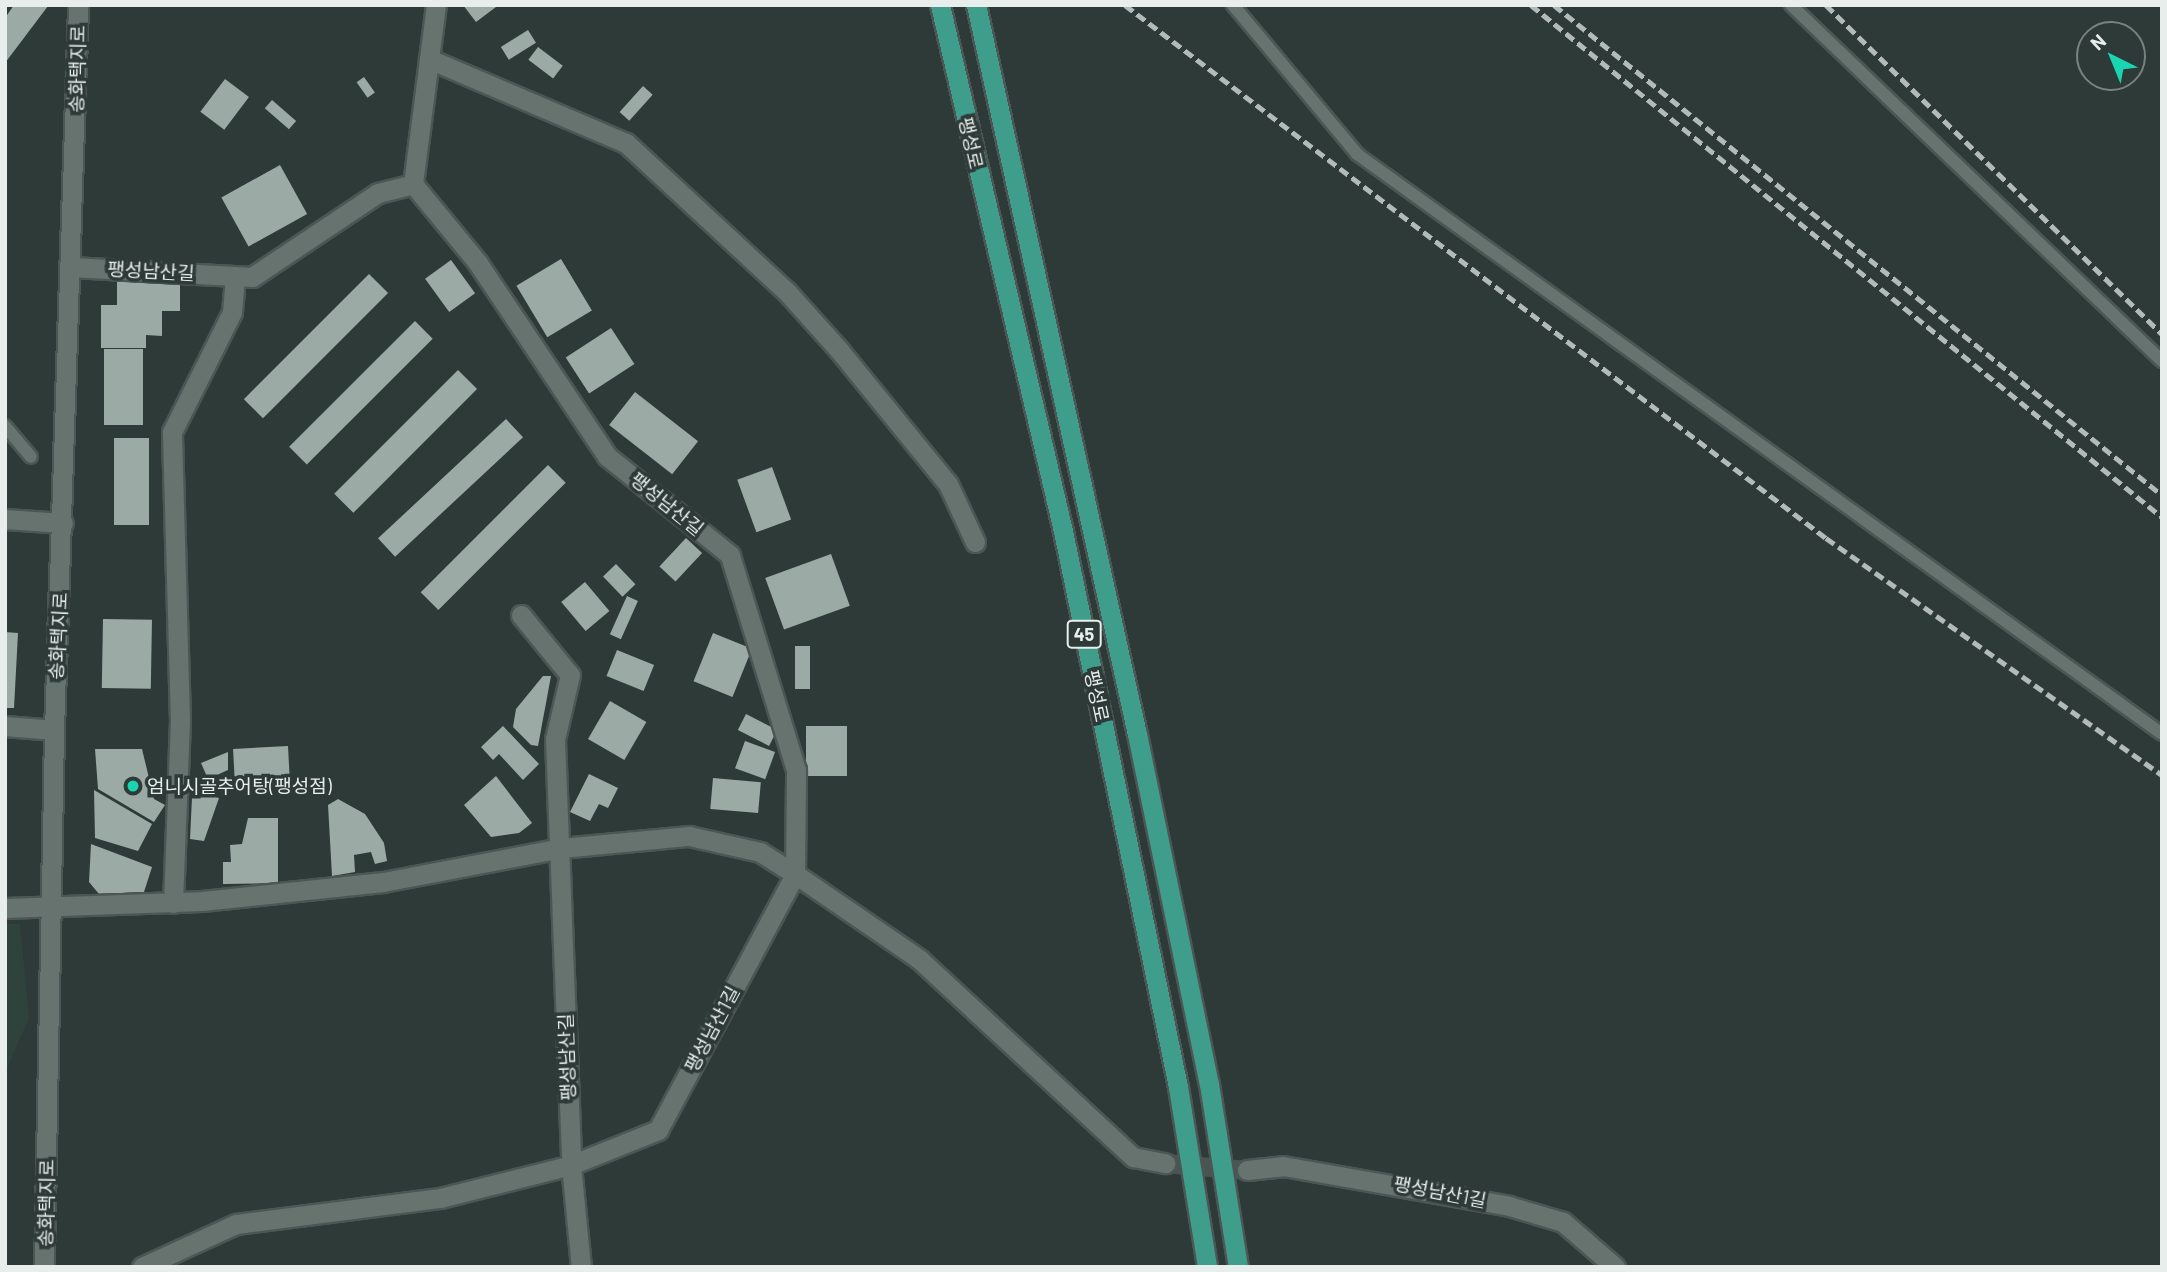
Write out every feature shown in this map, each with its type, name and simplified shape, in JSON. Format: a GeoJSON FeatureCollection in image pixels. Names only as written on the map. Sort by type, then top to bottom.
{"type":"FeatureCollection","features":[{"type":"Feature","properties":{"kind":"main road","name":"팽성로"},"geometry":{"type":"LineString","coordinates":[[940,5],[1063,531],[1178,1087],[1208,1267]]}},
{"type":"Feature","properties":{"kind":"main road","name":"팽성로"},"geometry":{"type":"LineString","coordinates":[[976,5],[1137,734],[1209,1084],[1238,1267]]}},
{"type":"Feature","properties":{"kind":"street","name":"송화택지로"},"geometry":{"type":"LineString","coordinates":[[44,1267],[54,730],[72,267],[78,5]]}},
{"type":"Feature","properties":{"kind":"street"},"geometry":{"type":"LineString","coordinates":[[413,184],[436,5]]}},
{"type":"Feature","properties":{"kind":"street"},"geometry":{"type":"LineString","coordinates":[[429,59],[626,143],[787,292],[839,350],[948,484],[975,542]]}},
{"type":"Feature","properties":{"kind":"street","name":"팽성남산길"},"geometry":{"type":"LineString","coordinates":[[72,267],[252,277],[378,193],[413,184],[478,263],[607,456],[730,555],[796,770],[795,874]]}},
{"type":"Feature","properties":{"kind":"street"},"geometry":{"type":"LineString","coordinates":[[173,903],[180,721],[172,432],[232,312],[235,276]]}},
{"type":"Feature","properties":{"kind":"street"},"geometry":{"type":"LineString","coordinates":[[5,519],[63,523]]}},
{"type":"Feature","properties":{"kind":"street","name":"팽성남산길"},"geometry":{"type":"LineString","coordinates":[[520,615],[570,675],[555,739],[571,1164],[581,1267]]}},
{"type":"Feature","properties":{"kind":"street"},"geometry":{"type":"LineString","coordinates":[[5,726],[54,730]]}},
{"type":"Feature","properties":{"kind":"street"},"geometry":{"type":"LineString","coordinates":[[5,908],[52,910],[173,903],[383,882],[561,848],[689,836],[760,852],[919,959],[1133,1157],[1165,1163]]}},
{"type":"Feature","properties":{"kind":"street","name":"팽성남산1길"},"geometry":{"type":"LineString","coordinates":[[142,1267],[236,1224],[440,1198],[571,1164],[658,1130],[795,874]]}},
{"type":"Feature","properties":{"kind":"street","name":"팽성남산1길"},"geometry":{"type":"LineString","coordinates":[[1247,1170],[1283,1166],[1509,1206],[1563,1222],[1615,1267]]}},
{"type":"Feature","properties":{"kind":"lane"},"geometry":{"type":"LineString","coordinates":[[1233,5],[1357,154],[2162,734]]}},
{"type":"Feature","properties":{"kind":"lane"},"geometry":{"type":"LineString","coordinates":[[1791,5],[2162,361]]}},
{"type":"Feature","properties":{"kind":"lane"},"geometry":{"type":"LineString","coordinates":[[5,426],[31,457]]}},
{"type":"Feature","properties":{"kind":"shaded area"},"geometry":{"type":"Polygon","coordinates":[[[5,924],[20,924],[29,1018],[5,1073],[5,924]]]}},
{"type":"Feature","properties":{"kind":"building"},"geometry":{"type":"Polygon","coordinates":[[[14,5],[48,6],[5,63],[5,18],[14,5]]]}},
{"type":"Feature","properties":{"kind":"building"},"geometry":{"type":"Polygon","coordinates":[[[463,5],[495,5],[496,7],[476,22],[463,5]]]}},
{"type":"Feature","properties":{"kind":"building"},"geometry":{"type":"Polygon","coordinates":[[[528,30],[536,43],[509,60],[501,47],[528,30]]]}},
{"type":"Feature","properties":{"kind":"building"},"geometry":{"type":"Polygon","coordinates":[[[538,47],[563,66],[553,78],[528,60],[538,47]]]}},
{"type":"Feature","properties":{"kind":"building"},"geometry":{"type":"Polygon","coordinates":[[[364,77],[375,93],[368,98],[357,82],[364,77]]]}},
{"type":"Feature","properties":{"kind":"building"},"geometry":{"type":"Polygon","coordinates":[[[225,79],[249,97],[224,130],[200,112],[225,79]]]}},
{"type":"Feature","properties":{"kind":"building"},"geometry":{"type":"Polygon","coordinates":[[[643,86],[653,95],[629,121],[620,112],[643,86]]]}},
{"type":"Feature","properties":{"kind":"building"},"geometry":{"type":"Polygon","coordinates":[[[272,100],[296,121],[289,129],[265,108],[272,100]]]}},
{"type":"Feature","properties":{"kind":"building"},"geometry":{"type":"Polygon","coordinates":[[[280,165],[307,214],[249,246],[221,197],[280,165]]]}},
{"type":"Feature","properties":{"kind":"building"},"geometry":{"type":"Polygon","coordinates":[[[561,259],[592,310],[547,337],[516,286],[561,259]]]}},
{"type":"Feature","properties":{"kind":"building"},"geometry":{"type":"Polygon","coordinates":[[[451,260],[475,293],[449,312],[425,279],[451,260]]]}},
{"type":"Feature","properties":{"kind":"building"},"geometry":{"type":"Polygon","coordinates":[[[369,274],[388,293],[263,418],[244,399],[369,274]]]}},
{"type":"Feature","properties":{"kind":"building"},"geometry":{"type":"Polygon","coordinates":[[[117,277],[180,278],[180,311],[162,311],[162,336],[146,335],[146,348],[101,348],[101,305],[117,305],[117,277]]]}},
{"type":"Feature","properties":{"kind":"building"},"geometry":{"type":"Polygon","coordinates":[[[415,321],[433,339],[307,465],[289,447],[415,321]]]}},
{"type":"Feature","properties":{"kind":"building"},"geometry":{"type":"Polygon","coordinates":[[[611,328],[634,364],[589,393],[566,357],[611,328]]]}},
{"type":"Feature","properties":{"kind":"building"},"geometry":{"type":"Polygon","coordinates":[[[104,349],[143,349],[143,425],[104,425],[104,349]]]}},
{"type":"Feature","properties":{"kind":"building"},"geometry":{"type":"Polygon","coordinates":[[[458,370],[477,389],[353,513],[334,494],[458,370]]]}},
{"type":"Feature","properties":{"kind":"building"},"geometry":{"type":"Polygon","coordinates":[[[635,392],[698,441],[672,474],[609,425],[635,392]]]}},
{"type":"Feature","properties":{"kind":"building"},"geometry":{"type":"Polygon","coordinates":[[[506,419],[523,437],[395,557],[378,538],[506,419]]]}},
{"type":"Feature","properties":{"kind":"building"},"geometry":{"type":"Polygon","coordinates":[[[114,438],[149,438],[149,525],[114,525],[114,438]]]}},
{"type":"Feature","properties":{"kind":"building"},"geometry":{"type":"Polygon","coordinates":[[[548,465],[566,483],[438,610],[421,592],[548,465]]]}},
{"type":"Feature","properties":{"kind":"building"},"geometry":{"type":"Polygon","coordinates":[[[772,467],[791,520],[756,532],[737,480],[772,467]]]}},
{"type":"Feature","properties":{"kind":"building"},"geometry":{"type":"Polygon","coordinates":[[[686,538],[702,553],[675,582],[659,567],[686,538]]]}},
{"type":"Feature","properties":{"kind":"building"},"geometry":{"type":"Polygon","coordinates":[[[831,554],[850,606],[784,630],[765,578],[831,554]]]}},
{"type":"Feature","properties":{"kind":"building"},"geometry":{"type":"Polygon","coordinates":[[[616,564],[635,584],[623,597],[603,577],[616,564]]]}},
{"type":"Feature","properties":{"kind":"building"},"geometry":{"type":"Polygon","coordinates":[[[585,582],[609,611],[586,631],[561,602],[585,582]]]}},
{"type":"Feature","properties":{"kind":"building"},"geometry":{"type":"Polygon","coordinates":[[[627,596],[638,601],[621,639],[610,634],[627,596]]]}},
{"type":"Feature","properties":{"kind":"building"},"geometry":{"type":"Polygon","coordinates":[[[103,619],[152,620],[151,689],[102,688],[103,619]]]}},
{"type":"Feature","properties":{"kind":"building"},"geometry":{"type":"Polygon","coordinates":[[[5,632],[18,633],[14,708],[5,708],[5,632]]]}},
{"type":"Feature","properties":{"kind":"building"},"geometry":{"type":"Polygon","coordinates":[[[713,633],[752,649],[732,697],[694,681],[713,633]]]}},
{"type":"Feature","properties":{"kind":"building"},"geometry":{"type":"Polygon","coordinates":[[[795,646],[810,646],[810,689],[795,689],[795,646]]]}},
{"type":"Feature","properties":{"kind":"building"},"geometry":{"type":"Polygon","coordinates":[[[617,650],[654,665],[644,691],[607,676],[617,650]]]}},
{"type":"Feature","properties":{"kind":"building"},"geometry":{"type":"Polygon","coordinates":[[[543,676],[551,676],[538,746],[531,745],[513,727],[516,709],[543,676]]]}},
{"type":"Feature","properties":{"kind":"building"},"geometry":{"type":"Polygon","coordinates":[[[610,701],[646,722],[624,760],[588,739],[610,701]]]}},
{"type":"Feature","properties":{"kind":"building"},"geometry":{"type":"Polygon","coordinates":[[[746,714],[777,730],[769,746],[738,730],[746,714]]]}},
{"type":"Feature","properties":{"kind":"building"},"geometry":{"type":"Polygon","coordinates":[[[503,726],[539,764],[523,780],[499,754],[493,760],[481,747],[503,726]]]}},
{"type":"Feature","properties":{"kind":"building"},"geometry":{"type":"Polygon","coordinates":[[[806,726],[847,726],[847,776],[806,776],[806,726]]]}},
{"type":"Feature","properties":{"kind":"building"},"geometry":{"type":"Polygon","coordinates":[[[745,741],[775,752],[765,779],[735,768],[745,741]]]}},
{"type":"Feature","properties":{"kind":"building"},"geometry":{"type":"Polygon","coordinates":[[[288,746],[290,780],[235,783],[233,749],[288,746]]]}},
{"type":"Feature","properties":{"kind":"building"},"geometry":{"type":"Polygon","coordinates":[[[95,749],[142,749],[154,799],[165,805],[154,822],[98,789],[95,749]]]}},
{"type":"Feature","properties":{"kind":"building"},"geometry":{"type":"Polygon","coordinates":[[[228,752],[228,770],[208,779],[201,763],[228,752]]]}},
{"type":"Feature","properties":{"kind":"building"},"geometry":{"type":"Polygon","coordinates":[[[589,774],[618,788],[608,808],[599,804],[590,821],[570,812],[589,774]]]}},
{"type":"Feature","properties":{"kind":"building"},"geometry":{"type":"Polygon","coordinates":[[[205,776],[204,792],[219,798],[204,841],[190,839],[193,777],[205,776]]]}},
{"type":"Feature","properties":{"kind":"building"},"geometry":{"type":"Polygon","coordinates":[[[496,776],[532,823],[519,833],[491,837],[464,805],[496,776]]]}},
{"type":"Feature","properties":{"kind":"building"},"geometry":{"type":"Polygon","coordinates":[[[713,778],[761,782],[758,813],[710,809],[713,778]]]}},
{"type":"Feature","properties":{"kind":"building"},"geometry":{"type":"Polygon","coordinates":[[[94,790],[152,824],[138,851],[95,838],[94,790]]]}},
{"type":"Feature","properties":{"kind":"building"},"geometry":{"type":"Polygon","coordinates":[[[338,799],[365,814],[384,843],[387,861],[375,864],[371,852],[354,855],[355,872],[332,876],[328,805],[338,799]]]}},
{"type":"Feature","properties":{"kind":"building"},"geometry":{"type":"Polygon","coordinates":[[[248,818],[278,818],[278,883],[223,884],[223,862],[231,862],[230,845],[242,844],[248,818]]]}},
{"type":"Feature","properties":{"kind":"building"},"geometry":{"type":"Polygon","coordinates":[[[91,844],[152,867],[144,892],[99,894],[89,882],[91,844]]]}},
{"type":"Feature","properties":{"kind":"tunnel"},"geometry":{"type":"LineString","coordinates":[[1165,1163],[1247,1170]]}},
{"type":"Feature","properties":{"kind":"railway"},"geometry":{"type":"LineString","coordinates":[[1125,5],[1826,538],[2162,775]]}},
{"type":"Feature","properties":{"kind":"railway"},"geometry":{"type":"LineString","coordinates":[[1531,5],[2162,517]]}},
{"type":"Feature","properties":{"kind":"railway"},"geometry":{"type":"LineString","coordinates":[[1554,5],[2162,495]]}},
{"type":"Feature","properties":{"kind":"railway"},"geometry":{"type":"LineString","coordinates":[[1826,5],[2162,334]]}},
{"type":"Feature","properties":{"kind":"place","name":"엄니시골추어탕(팽성점)"},"geometry":{"type":"Point","coordinates":[133,786]}}]}
